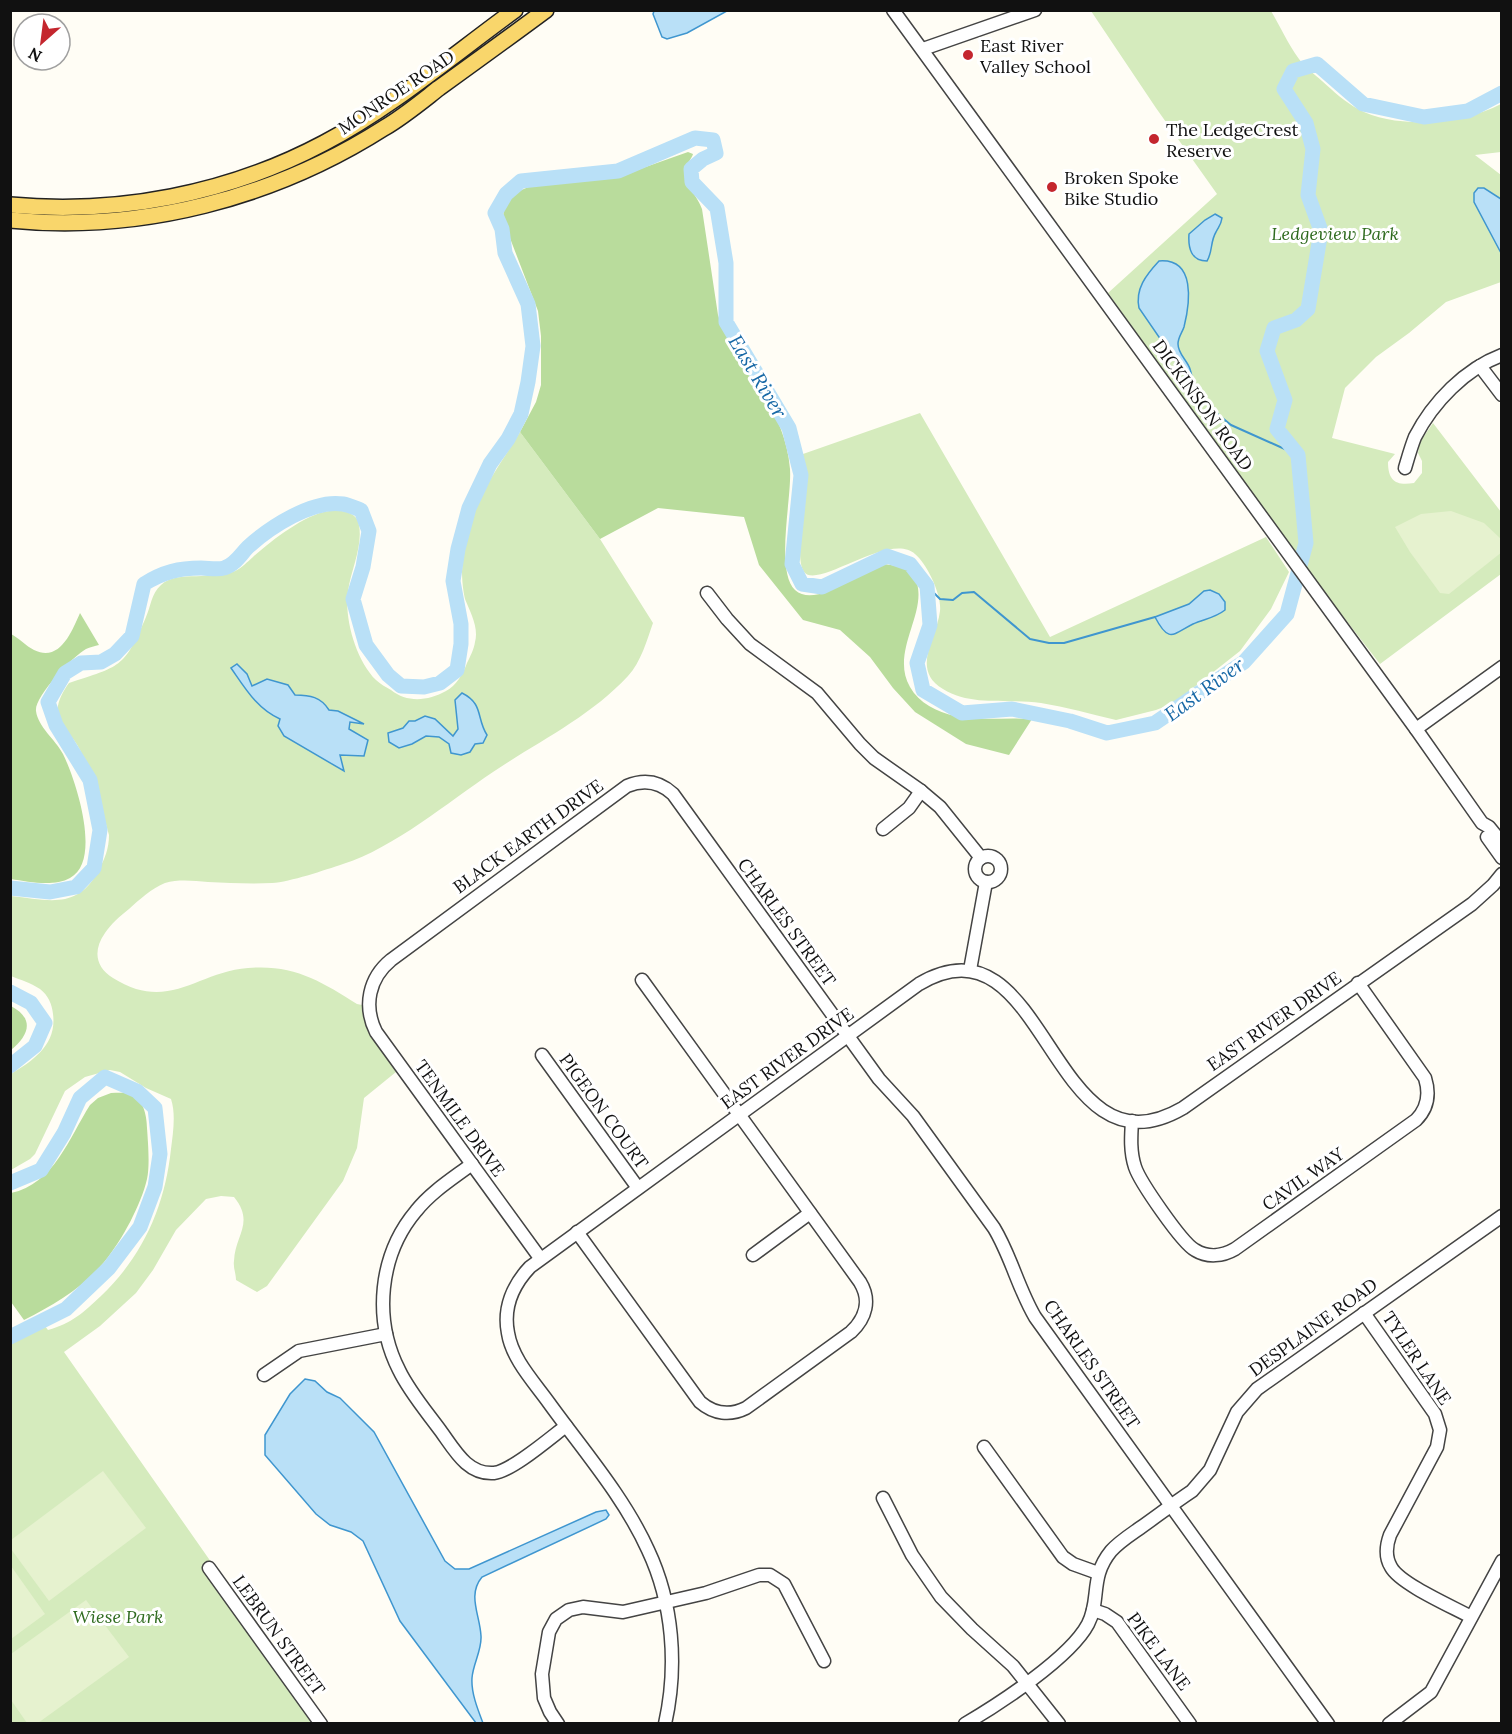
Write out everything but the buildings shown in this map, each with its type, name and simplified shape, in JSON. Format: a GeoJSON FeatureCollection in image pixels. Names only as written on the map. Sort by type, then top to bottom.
{"type":"FeatureCollection","features":[{"type":"Feature","properties":{"kind":"main road","name":"MONROE ROAD"},"geometry":{"type":"LineString","coordinates":[[10,205],[72,207],[136,204],[221,185],[274,166],[325,143],[378,111],[515,10]]}},
{"type":"Feature","properties":{"kind":"main road","name":"MONROE ROAD"},"geometry":{"type":"LineString","coordinates":[[10,220],[72,223],[140,218],[225,200],[280,181],[335,156],[385,128],[546,10]]}},
{"type":"Feature","properties":{"kind":"street","name":"DICKINSON ROAD"},"geometry":{"type":"LineString","coordinates":[[893,10],[1285,548],[1482,823],[1489,827],[1502,843]]}},
{"type":"Feature","properties":{"kind":"street"},"geometry":{"type":"LineString","coordinates":[[923,50],[1035,10]]}},
{"type":"Feature","properties":{"kind":"street"},"geometry":{"type":"LineString","coordinates":[[1405,468],[1415,437],[1435,407],[1465,375],[1502,355]]}},
{"type":"Feature","properties":{"kind":"street"},"geometry":{"type":"LineString","coordinates":[[1480,366],[1502,396]]}},
{"type":"Feature","properties":{"kind":"street"},"geometry":{"type":"LineString","coordinates":[[707,593],[750,644],[817,693],[874,758],[921,790],[947,815],[981,858]]}},
{"type":"Feature","properties":{"kind":"street"},"geometry":{"type":"LineString","coordinates":[[1416,729],[1502,667]]}},
{"type":"Feature","properties":{"kind":"street","name":"BLACK EARTH DRIVE"},"geometry":{"type":"LineString","coordinates":[[370,993],[376,976],[391,960],[627,786],[645,781],[668,789],[710,846]]}},
{"type":"Feature","properties":{"kind":"street"},"geometry":{"type":"LineString","coordinates":[[883,829],[909,808],[921,790]]}},
{"type":"Feature","properties":{"kind":"street","name":"DICKINSON ROAD"},"geometry":{"type":"LineString","coordinates":[[1482,823],[1482,832],[1502,858]]}},
{"type":"Feature","properties":{"kind":"street","name":"CHARLES STREET"},"geometry":{"type":"LineString","coordinates":[[710,846],[847,1036],[886,1088],[913,1116],[994,1228],[1007,1252],[1025,1300],[1035,1317],[1328,1724]]}},
{"type":"Feature","properties":{"kind":"street"},"geometry":{"type":"LineString","coordinates":[[988,856],[996,858],[1001,867],[1000,874],[994,881],[986,882],[977,876],[975,867],[981,858],[988,856]]}},
{"type":"Feature","properties":{"kind":"street","name":"EAST RIVER DRIVE"},"geometry":{"type":"LineString","coordinates":[[1472,904],[1502,874]]}},
{"type":"Feature","properties":{"kind":"street"},"geometry":{"type":"LineString","coordinates":[[970,970],[986,882]]}},
{"type":"Feature","properties":{"kind":"street","name":"EAST RIVER DRIVE"},"geometry":{"type":"LineString","coordinates":[[664,1724],[672,1666],[670,1626],[658,1574],[639,1530],[626,1510],[516,1356],[508,1334],[507,1310],[510,1296],[522,1275],[540,1258],[935,975],[957,969],[987,975],[1005,988],[1087,1099],[1108,1114],[1132,1121],[1160,1119],[1177,1111],[1472,904],[1502,889]]}},
{"type":"Feature","properties":{"kind":"street"},"geometry":{"type":"LineString","coordinates":[[577,1232],[700,1402],[720,1413],[733,1413],[746,1408],[851,1332],[858,1326],[865,1311],[865,1294],[862,1286],[642,980]]}},
{"type":"Feature","properties":{"kind":"street","name":"CAVIL WAY"},"geometry":{"type":"LineString","coordinates":[[1132,1121],[1131,1144],[1136,1169],[1186,1243],[1197,1251],[1211,1255],[1220,1255],[1235,1249],[1416,1120],[1425,1108],[1428,1093],[1425,1078],[1359,983]]}},
{"type":"Feature","properties":{"kind":"street","name":"TENMILE DRIVE"},"geometry":{"type":"LineString","coordinates":[[370,993],[368,1007],[376,1032],[540,1258]]}},
{"type":"Feature","properties":{"kind":"street","name":"PIGEON COURT"},"geometry":{"type":"LineString","coordinates":[[542,1055],[638,1188]]}},
{"type":"Feature","properties":{"kind":"street"},"geometry":{"type":"LineString","coordinates":[[471,1164],[428,1198],[409,1219],[392,1253],[383,1303],[386,1334],[392,1354],[406,1383],[461,1460],[478,1471],[494,1473],[508,1469],[566,1426]]}},
{"type":"Feature","properties":{"kind":"street"},"geometry":{"type":"LineString","coordinates":[[753,1255],[810,1213]]}},
{"type":"Feature","properties":{"kind":"street","name":"DESPLAINE ROAD"},"geometry":{"type":"LineString","coordinates":[[965,1724],[1027,1683],[1068,1648],[1087,1626],[1093,1610],[1098,1573],[1104,1561],[1116,1546],[1192,1491],[1210,1470],[1220,1453],[1229,1427],[1246,1400],[1266,1382],[1502,1216]]}},
{"type":"Feature","properties":{"kind":"street","name":"TYLER LANE"},"geometry":{"type":"LineString","coordinates":[[1364,1313],[1435,1414],[1440,1430],[1437,1446],[1389,1535],[1386,1551],[1388,1559],[1391,1567],[1402,1580],[1472,1617]]}},
{"type":"Feature","properties":{"kind":"street"},"geometry":{"type":"LineString","coordinates":[[264,1375],[299,1351],[386,1334]]}},
{"type":"Feature","properties":{"kind":"street"},"geometry":{"type":"LineString","coordinates":[[984,1447],[1063,1557],[1073,1564],[1098,1573]]}},
{"type":"Feature","properties":{"kind":"street"},"geometry":{"type":"LineString","coordinates":[[883,1498],[912,1555],[941,1597],[1013,1666],[1059,1724]]}},
{"type":"Feature","properties":{"kind":"street"},"geometry":{"type":"LineString","coordinates":[[1389,1724],[1431,1692],[1502,1561]]}},
{"type":"Feature","properties":{"kind":"street","name":"LEBRUN STREET"},"geometry":{"type":"LineString","coordinates":[[209,1568],[321,1724]]}},
{"type":"Feature","properties":{"kind":"street"},"geometry":{"type":"LineString","coordinates":[[558,1724],[544,1698],[542,1674],[549,1632],[556,1619],[570,1610],[583,1607],[623,1612],[714,1591],[759,1575],[775,1577],[784,1584],[824,1661]]}},
{"type":"Feature","properties":{"kind":"street","name":"PIKE LANE"},"geometry":{"type":"LineString","coordinates":[[1093,1610],[1117,1622],[1190,1724]]}},
{"type":"Feature","properties":{"kind":"green space","name":"Ledgeview Park"},"geometry":{"type":"Polygon","coordinates":[[[1091,11],[1271,11],[1304,65],[1348,103],[1374,116],[1392,120],[1430,122],[1469,116],[1501,104],[1501,152],[1475,155],[1501,175],[1501,282],[1446,302],[1376,357],[1345,388],[1332,438],[1395,454],[1388,462],[1391,478],[1402,484],[1414,483],[1422,473],[1422,461],[1418,453],[1420,442],[1433,423],[1501,512],[1501,574],[1380,664],[1296,556],[1108,293],[1217,194],[1091,11]]]}},
{"type":"Feature","properties":{"kind":"green space"},"geometry":{"type":"Polygon","coordinates":[[[688,152],[693,154],[685,172],[702,209],[718,315],[723,329],[775,415],[785,441],[790,469],[785,551],[789,581],[795,590],[804,595],[815,595],[826,592],[882,564],[900,567],[912,573],[918,586],[918,599],[904,658],[905,673],[910,687],[923,702],[948,714],[974,718],[1032,719],[1009,755],[966,744],[915,712],[893,688],[870,657],[840,630],[803,620],[759,565],[744,517],[658,508],[600,539],[520,432],[536,402],[541,385],[541,336],[538,311],[503,220],[507,202],[519,191],[531,186],[620,176],[688,152]]]}},
{"type":"Feature","properties":{"kind":"green space"},"geometry":{"type":"Polygon","coordinates":[[[920,413],[1050,637],[1266,537],[1289,572],[1271,609],[1240,651],[1174,703],[1116,720],[1041,703],[966,698],[943,689],[933,681],[928,672],[927,663],[940,611],[939,597],[929,572],[915,554],[903,549],[889,550],[872,554],[824,574],[812,575],[804,572],[800,558],[804,494],[803,454],[920,413]]]}},
{"type":"Feature","properties":{"kind":"green space","name":"Wiese Park"},"geometry":{"type":"Polygon","coordinates":[[[520,432],[600,539],[653,623],[633,670],[613,691],[564,728],[493,772],[382,847],[343,864],[279,882],[181,881],[165,883],[146,894],[113,923],[101,939],[98,952],[99,963],[107,974],[133,988],[150,992],[182,988],[213,976],[248,968],[279,969],[319,981],[362,1005],[366,1027],[396,1072],[364,1098],[357,1148],[343,1181],[267,1286],[257,1292],[236,1280],[235,1252],[242,1229],[243,1214],[234,1197],[221,1196],[206,1199],[176,1230],[153,1270],[136,1293],[100,1326],[64,1352],[272,1649],[315,1723],[11,1723],[11,1335],[38,1317],[48,1330],[71,1321],[116,1281],[150,1229],[168,1170],[174,1124],[171,1099],[146,1088],[120,1072],[110,1070],[85,1077],[65,1091],[35,1154],[11,1170],[11,1074],[35,1057],[48,1042],[53,1025],[53,1014],[49,1000],[40,989],[11,976],[11,896],[61,900],[81,892],[100,867],[109,840],[89,771],[77,745],[60,718],[58,706],[60,698],[69,683],[110,668],[125,656],[132,647],[148,613],[153,596],[168,580],[186,576],[217,576],[235,571],[299,523],[320,513],[333,510],[352,514],[359,525],[359,541],[347,602],[353,638],[369,672],[397,694],[411,699],[425,699],[446,691],[461,675],[473,650],[476,636],[465,599],[462,578],[463,555],[469,527],[484,490],[520,432]]]}},
{"type":"Feature","properties":{"kind":"green space"},"geometry":{"type":"Polygon","coordinates":[[[1451,511],[1484,523],[1501,539],[1502,552],[1449,594],[1440,593],[1395,527],[1421,514],[1451,511]]]}},
{"type":"Feature","properties":{"kind":"green space"},"geometry":{"type":"Polygon","coordinates":[[[80,613],[99,645],[86,649],[64,668],[41,696],[36,711],[43,728],[63,754],[74,781],[83,819],[85,855],[80,869],[64,881],[41,883],[11,879],[11,634],[34,650],[43,653],[51,652],[64,643],[80,613]]]}},
{"type":"Feature","properties":{"kind":"green space"},"geometry":{"type":"Polygon","coordinates":[[[11,1006],[24,1016],[27,1027],[22,1039],[11,1050],[11,1006]]]}},
{"type":"Feature","properties":{"kind":"green space"},"geometry":{"type":"Polygon","coordinates":[[[111,1093],[134,1095],[144,1110],[147,1124],[148,1168],[140,1200],[118,1243],[97,1270],[68,1295],[24,1320],[11,1302],[11,1193],[26,1188],[49,1170],[59,1158],[90,1105],[98,1098],[111,1093]]]}},
{"type":"Feature","properties":{"kind":"green space"},"geometry":{"type":"Polygon","coordinates":[[[103,1471],[146,1528],[49,1601],[11,1549],[11,1540],[103,1471]]]}},
{"type":"Feature","properties":{"kind":"green space"},"geometry":{"type":"Polygon","coordinates":[[[11,1566],[45,1614],[10,1639],[11,1566]]]}},
{"type":"Feature","properties":{"kind":"green space"},"geometry":{"type":"Polygon","coordinates":[[[86,1600],[129,1657],[38,1723],[27,1723],[11,1700],[11,1654],[86,1600]]]}},
{"type":"Feature","properties":{"kind":"water"},"geometry":{"type":"Polygon","coordinates":[[[654,10],[727,11],[687,33],[667,39],[662,37],[653,14],[654,10]]]}},
{"type":"Feature","properties":{"kind":"water"},"geometry":{"type":"Polygon","coordinates":[[[1478,188],[1484,188],[1501,199],[1501,253],[1474,202],[1474,193],[1478,188]]]}},
{"type":"Feature","properties":{"kind":"water"},"geometry":{"type":"Polygon","coordinates":[[[1215,214],[1222,218],[1214,236],[1210,254],[1207,261],[1197,259],[1189,244],[1189,234],[1215,214]]]}},
{"type":"Feature","properties":{"kind":"water"},"geometry":{"type":"Polygon","coordinates":[[[1159,261],[1171,262],[1179,267],[1185,274],[1188,284],[1188,306],[1178,344],[1179,351],[1190,369],[1194,388],[1139,308],[1140,288],[1159,261]]]}},
{"type":"Feature","properties":{"kind":"water"},"geometry":{"type":"Polygon","coordinates":[[[1210,590],[1219,594],[1225,602],[1225,610],[1176,633],[1168,634],[1164,631],[1155,617],[1189,604],[1204,591],[1210,590]]]}},
{"type":"Feature","properties":{"kind":"water"},"geometry":{"type":"Polygon","coordinates":[[[237,664],[247,674],[252,686],[267,679],[288,685],[295,695],[315,698],[329,710],[338,711],[364,724],[350,722],[349,729],[368,740],[364,756],[340,755],[344,771],[284,736],[278,726],[280,719],[258,704],[231,668],[237,664]]]}},
{"type":"Feature","properties":{"kind":"water"},"geometry":{"type":"Polygon","coordinates":[[[462,693],[469,697],[477,707],[487,735],[483,743],[475,744],[470,752],[461,755],[451,753],[449,744],[439,737],[426,736],[399,748],[389,742],[388,733],[403,728],[409,721],[425,716],[435,719],[453,736],[458,729],[455,700],[462,693]]]}},
{"type":"Feature","properties":{"kind":"water"},"geometry":{"type":"Polygon","coordinates":[[[305,1379],[315,1381],[327,1392],[340,1398],[374,1432],[445,1561],[455,1569],[469,1569],[596,1512],[606,1510],[609,1515],[606,1519],[482,1577],[475,1591],[481,1641],[472,1684],[483,1723],[476,1723],[400,1621],[363,1541],[351,1532],[330,1525],[316,1514],[265,1455],[265,1435],[290,1394],[305,1379]]]}},
{"type":"Feature","properties":{"kind":"waterway","name":"East River"},"geometry":{"type":"LineString","coordinates":[[10,888],[50,892],[76,887],[94,868],[100,830],[90,780],[56,725],[48,702],[65,673],[81,663],[101,662],[115,654],[132,636],[144,584],[158,576],[185,569],[228,567],[257,539],[293,516],[319,506],[348,505],[361,510],[369,531],[363,567],[353,599],[366,645],[388,675],[401,686],[424,687],[440,683],[457,670],[461,624],[453,581],[458,549],[469,508],[490,464],[508,439],[521,414],[533,346],[528,304],[505,253],[502,229],[495,213],[506,194],[521,181],[618,171],[695,138],[713,140],[716,153],[703,159],[691,169],[692,182],[717,208],[726,263],[726,322],[789,428],[801,475],[792,564],[802,584],[822,587],[887,556],[910,564],[927,586],[930,625],[917,663],[923,690],[962,713],[1012,709],[1070,721],[1107,733],[1155,723],[1244,662],[1287,614],[1306,543],[1298,455],[1277,429],[1285,400],[1267,351],[1274,328],[1296,320],[1308,309],[1321,231],[1308,195],[1313,149],[1306,123],[1284,89],[1293,71],[1317,64],[1363,104],[1424,117],[1468,111],[1502,93]]}},
{"type":"Feature","properties":{"kind":"waterway"},"geometry":{"type":"LineString","coordinates":[[1194,388],[1215,412],[1231,425],[1298,455]]}},
{"type":"Feature","properties":{"kind":"waterway"},"geometry":{"type":"LineString","coordinates":[[927,586],[940,599],[953,600],[962,593],[974,592],[1030,639],[1049,643],[1064,643],[1155,617]]}},
{"type":"Feature","properties":{"kind":"waterway","name":"East River"},"geometry":{"type":"LineString","coordinates":[[10,992],[31,1003],[45,1023],[35,1046],[10,1066]]}},
{"type":"Feature","properties":{"kind":"waterway","name":"East River"},"geometry":{"type":"LineString","coordinates":[[10,1183],[41,1170],[64,1133],[80,1098],[105,1077],[137,1091],[155,1108],[160,1154],[155,1187],[140,1227],[109,1268],[66,1309],[10,1337]]}},
{"type":"Feature","properties":{"kind":"place","name":"East River Valley School"},"geometry":{"type":"Point","coordinates":[968,55]}},
{"type":"Feature","properties":{"kind":"place","name":"The LedgeCrest Reserve"},"geometry":{"type":"Point","coordinates":[1154,139]}},
{"type":"Feature","properties":{"kind":"place","name":"Broken Spoke Bike Studio"},"geometry":{"type":"Point","coordinates":[1052,187]}}]}
